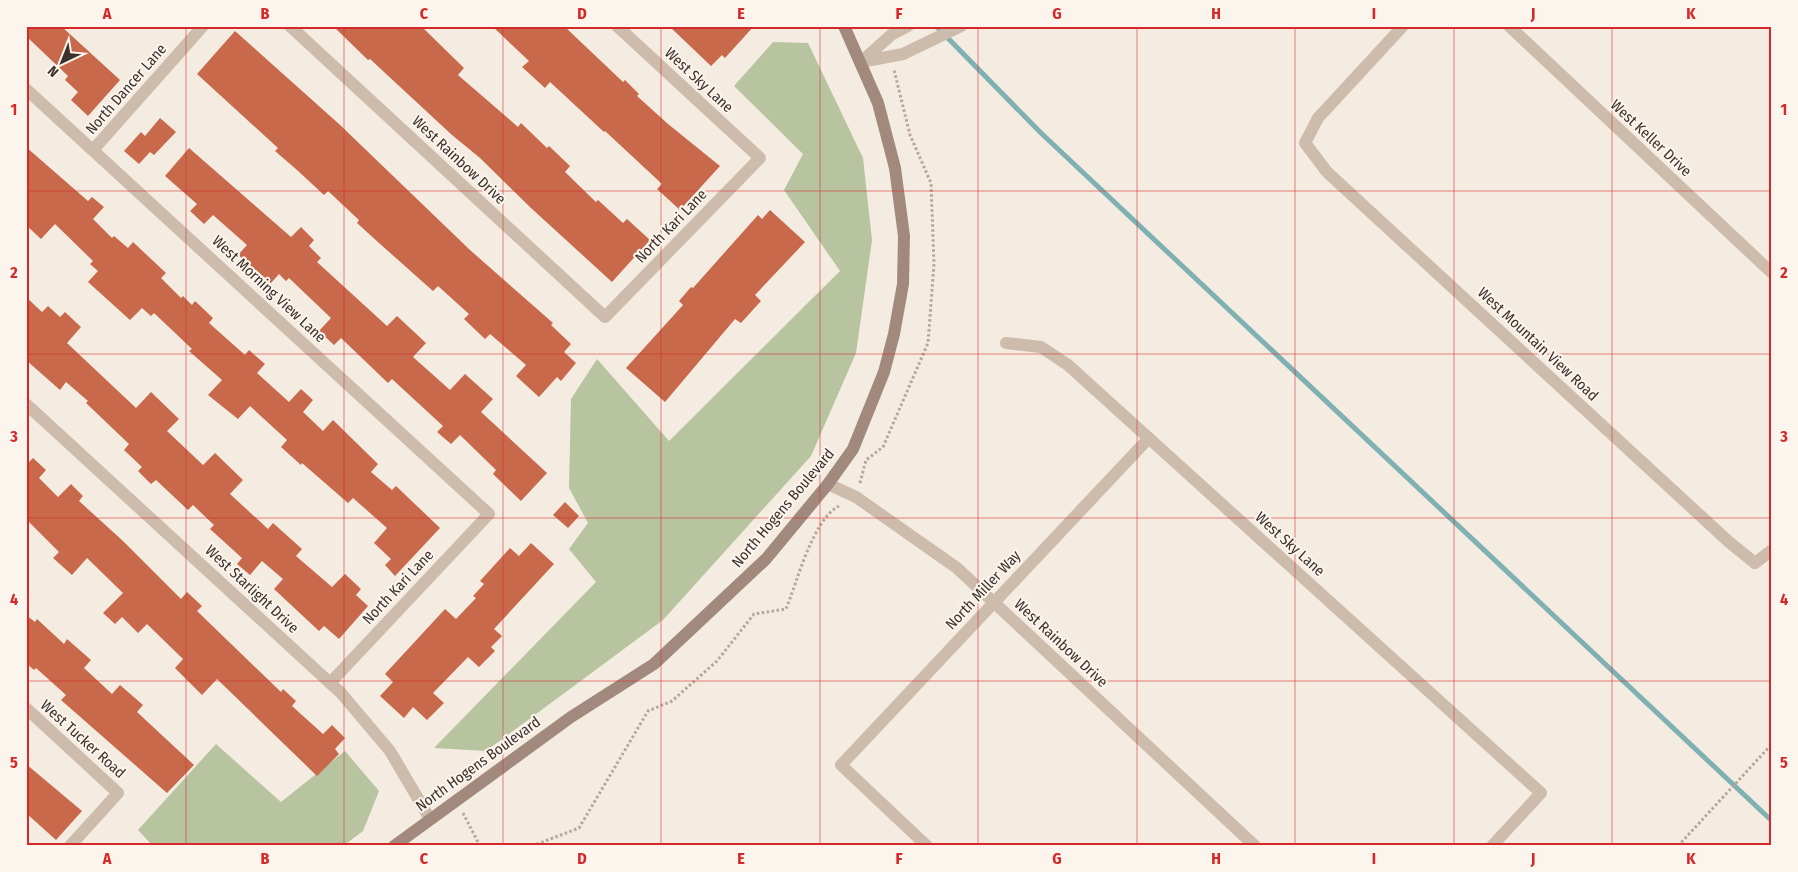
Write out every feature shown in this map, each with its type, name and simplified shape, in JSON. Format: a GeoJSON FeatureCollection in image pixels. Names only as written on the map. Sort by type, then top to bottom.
{"type":"FeatureCollection","features":[{"type":"Feature","properties":{"kind":"street","name":"North Dancer Lane"},"geometry":{"type":"LineString","coordinates":[[93,150],[202,26]]}},
{"type":"Feature","properties":{"kind":"street","name":"West Rainbow Drive"},"geometry":{"type":"LineString","coordinates":[[290,26],[605,317]]}},
{"type":"Feature","properties":{"kind":"street","name":"West Sky Lane"},"geometry":{"type":"LineString","coordinates":[[617,26],[760,158]]}},
{"type":"Feature","properties":{"kind":"street","name":"North Hogens Boulevard"},"geometry":{"type":"LineString","coordinates":[[394,846],[571,718],[654,664],[766,559],[828,484],[853,449],[884,372],[894,334],[903,284],[904,236],[895,168],[878,103],[844,26]]}},
{"type":"Feature","properties":{"kind":"street"},"geometry":{"type":"LineString","coordinates":[[861,62],[903,54],[960,26]]}},
{"type":"Feature","properties":{"kind":"street","name":"West Mountain View Road"},"geometry":{"type":"LineString","coordinates":[[1403,26],[1318,118],[1305,143],[1327,172],[1754,563],[1772,550]]}},
{"type":"Feature","properties":{"kind":"street","name":"West Keller Drive"},"geometry":{"type":"LineString","coordinates":[[1509,26],[1772,273]]}},
{"type":"Feature","properties":{"kind":"street"},"geometry":{"type":"LineString","coordinates":[[861,62],[891,35],[907,27]]}},
{"type":"Feature","properties":{"kind":"street","name":"West Morning View Lane"},"geometry":{"type":"LineString","coordinates":[[26,89],[489,514]]}},
{"type":"Feature","properties":{"kind":"street","name":"North Kari Lane"},"geometry":{"type":"LineString","coordinates":[[605,317],[760,158]]}},
{"type":"Feature","properties":{"kind":"street","name":"West Sky Lane"},"geometry":{"type":"LineString","coordinates":[[1006,343],[1041,347],[1068,365],[1541,793],[1492,846]]}},
{"type":"Feature","properties":{"kind":"street","name":"West Starlight Drive"},"geometry":{"type":"LineString","coordinates":[[26,404],[330,683],[390,751],[430,819]]}},
{"type":"Feature","properties":{"kind":"street","name":"North Miller Way"},"geometry":{"type":"LineString","coordinates":[[927,846],[841,765],[1149,438]]}},
{"type":"Feature","properties":{"kind":"street","name":"West Rainbow Drive"},"geometry":{"type":"LineString","coordinates":[[828,484],[856,497],[957,568],[1255,846]]}},
{"type":"Feature","properties":{"kind":"street","name":"North Kari Lane"},"geometry":{"type":"LineString","coordinates":[[330,683],[489,514]]}},
{"type":"Feature","properties":{"kind":"street","name":"West Tucker Road"},"geometry":{"type":"LineString","coordinates":[[26,708],[118,793],[70,846]]}},
{"type":"Feature","properties":{"kind":"path"},"geometry":{"type":"LineString","coordinates":[[532,846],[579,828],[648,711],[672,701],[717,661],[754,614],[786,610],[819,523],[832,509],[856,497]]}},
{"type":"Feature","properties":{"kind":"path"},"geometry":{"type":"LineString","coordinates":[[1678,846],[1772,744]]}},
{"type":"Feature","properties":{"kind":"path"},"geometry":{"type":"LineString","coordinates":[[457,800],[480,846]]}},
{"type":"Feature","properties":{"kind":"green space"},"geometry":{"type":"Polygon","coordinates":[[[773,42],[808,43],[863,158],[872,240],[856,353],[811,456],[663,620],[486,751],[434,748],[596,582],[569,549],[588,523],[569,488],[571,399],[597,359],[669,441],[840,271],[784,190],[803,154],[734,86],[773,42]]]}},
{"type":"Feature","properties":{"kind":"green space"},"geometry":{"type":"Polygon","coordinates":[[[216,744],[281,802],[345,751],[379,791],[363,831],[343,846],[153,846],[138,830],[216,744]]]}},
{"type":"Feature","properties":{"kind":"building"},"geometry":{"type":"Polygon","coordinates":[[[26,26],[61,26],[120,80],[88,116],[71,100],[78,92],[65,80],[68,76],[26,36],[26,26]]]}},
{"type":"Feature","properties":{"kind":"building"},"geometry":{"type":"Polygon","coordinates":[[[333,26],[421,26],[464,68],[458,75],[518,127],[521,123],[547,148],[549,146],[570,166],[565,172],[596,202],[598,200],[623,223],[627,219],[650,240],[612,282],[531,208],[480,158],[452,135],[370,59],[368,60],[333,26]]]}},
{"type":"Feature","properties":{"kind":"building"},"geometry":{"type":"Polygon","coordinates":[[[492,26],[564,26],[623,82],[625,80],[639,94],[637,96],[668,124],[720,166],[680,210],[657,189],[662,184],[605,131],[550,82],[545,88],[522,67],[529,61],[492,26]]]}},
{"type":"Feature","properties":{"kind":"building"},"geometry":{"type":"Polygon","coordinates":[[[669,26],[754,26],[725,58],[722,55],[711,66],[669,26]]]}},
{"type":"Feature","properties":{"kind":"building"},"geometry":{"type":"Polygon","coordinates":[[[235,31],[339,124],[470,250],[553,323],[551,325],[571,344],[564,352],[576,363],[561,381],[557,377],[539,397],[516,376],[526,365],[490,334],[485,339],[464,319],[469,314],[438,286],[433,291],[357,223],[359,220],[328,191],[324,195],[275,151],[278,148],[197,74],[235,31]]]}},
{"type":"Feature","properties":{"kind":"building"},"geometry":{"type":"Polygon","coordinates":[[[160,118],[176,132],[154,155],[150,152],[139,164],[124,151],[141,132],[145,136],[160,118]]]}},
{"type":"Feature","properties":{"kind":"building"},"geometry":{"type":"Polygon","coordinates":[[[26,147],[88,201],[92,197],[104,207],[93,219],[112,238],[114,236],[128,248],[133,242],[166,273],[161,278],[181,298],[183,296],[192,305],[195,301],[213,318],[209,323],[245,355],[249,350],[265,364],[257,373],[289,402],[301,389],[313,400],[303,412],[323,431],[333,420],[378,464],[371,472],[392,490],[396,486],[440,528],[395,576],[385,565],[391,559],[374,543],[387,528],[353,498],[348,503],[302,463],[301,465],[281,447],[287,440],[250,406],[238,419],[208,395],[222,380],[189,351],[192,349],[154,313],[151,316],[142,308],[130,320],[88,282],[98,271],[90,264],[93,261],[55,224],[41,239],[26,225],[26,147]]]}},
{"type":"Feature","properties":{"kind":"building"},"geometry":{"type":"Polygon","coordinates":[[[189,148],[291,237],[301,227],[314,240],[309,246],[321,258],[317,262],[387,326],[397,316],[426,343],[413,357],[450,390],[465,374],[493,399],[481,412],[547,473],[521,501],[493,474],[496,470],[460,435],[451,444],[437,432],[443,426],[392,379],[388,383],[341,338],[334,345],[319,331],[331,318],[289,278],[286,281],[279,274],[271,283],[238,255],[247,245],[213,215],[204,224],[190,211],[197,204],[165,176],[189,148]]]}},
{"type":"Feature","properties":{"kind":"building"},"geometry":{"type":"Polygon","coordinates":[[[770,210],[805,242],[755,295],[761,301],[741,323],[735,319],[665,402],[626,368],[683,305],[679,301],[691,287],[693,288],[758,215],[762,219],[770,210]]]}},
{"type":"Feature","properties":{"kind":"building"},"geometry":{"type":"Polygon","coordinates":[[[26,297],[42,312],[48,306],[60,317],[65,312],[81,327],[67,343],[136,408],[151,392],[179,419],[167,431],[203,465],[215,453],[243,480],[230,494],[268,529],[273,523],[302,549],[296,556],[332,587],[345,574],[361,589],[356,595],[368,606],[339,639],[324,626],[319,631],[274,589],[283,579],[262,561],[250,575],[237,564],[242,558],[210,529],[214,525],[193,505],[188,510],[156,480],[151,484],[138,471],[142,467],[124,450],[129,444],[86,403],[88,401],[66,382],[60,390],[26,360],[26,297]]]}},
{"type":"Feature","properties":{"kind":"building"},"geometry":{"type":"Polygon","coordinates":[[[33,458],[46,470],[39,478],[58,497],[71,484],[83,496],[79,501],[123,541],[181,599],[187,592],[202,606],[197,611],[281,692],[283,689],[296,701],[292,706],[323,734],[332,725],[345,738],[335,749],[339,754],[317,776],[217,679],[202,695],[175,668],[183,659],[147,624],[138,633],[122,617],[115,624],[103,613],[123,593],[87,558],[72,575],[53,558],[59,552],[26,519],[26,465],[33,458]]]}},
{"type":"Feature","properties":{"kind":"building"},"geometry":{"type":"Polygon","coordinates":[[[565,502],[579,516],[568,528],[553,515],[565,502]]]}},
{"type":"Feature","properties":{"kind":"building"},"geometry":{"type":"Polygon","coordinates":[[[531,543],[554,564],[494,629],[502,636],[491,647],[495,651],[479,667],[468,657],[433,693],[444,703],[427,720],[413,707],[404,718],[380,696],[393,682],[385,674],[445,609],[456,619],[476,598],[473,596],[484,584],[480,581],[510,548],[519,556],[531,543]]]}},
{"type":"Feature","properties":{"kind":"building"},"geometry":{"type":"Polygon","coordinates":[[[26,615],[35,622],[37,619],[64,644],[67,639],[91,660],[84,668],[112,694],[120,685],[143,705],[137,712],[194,765],[167,793],[61,700],[66,695],[36,668],[34,670],[26,663],[26,615]]]}},
{"type":"Feature","properties":{"kind":"building"},"geometry":{"type":"Polygon","coordinates":[[[26,764],[82,811],[56,840],[26,813],[26,764]]]}},
{"type":"Feature","properties":{"kind":"waterway"},"geometry":{"type":"LineString","coordinates":[[936,26],[1041,133],[1772,821]]}}]}
